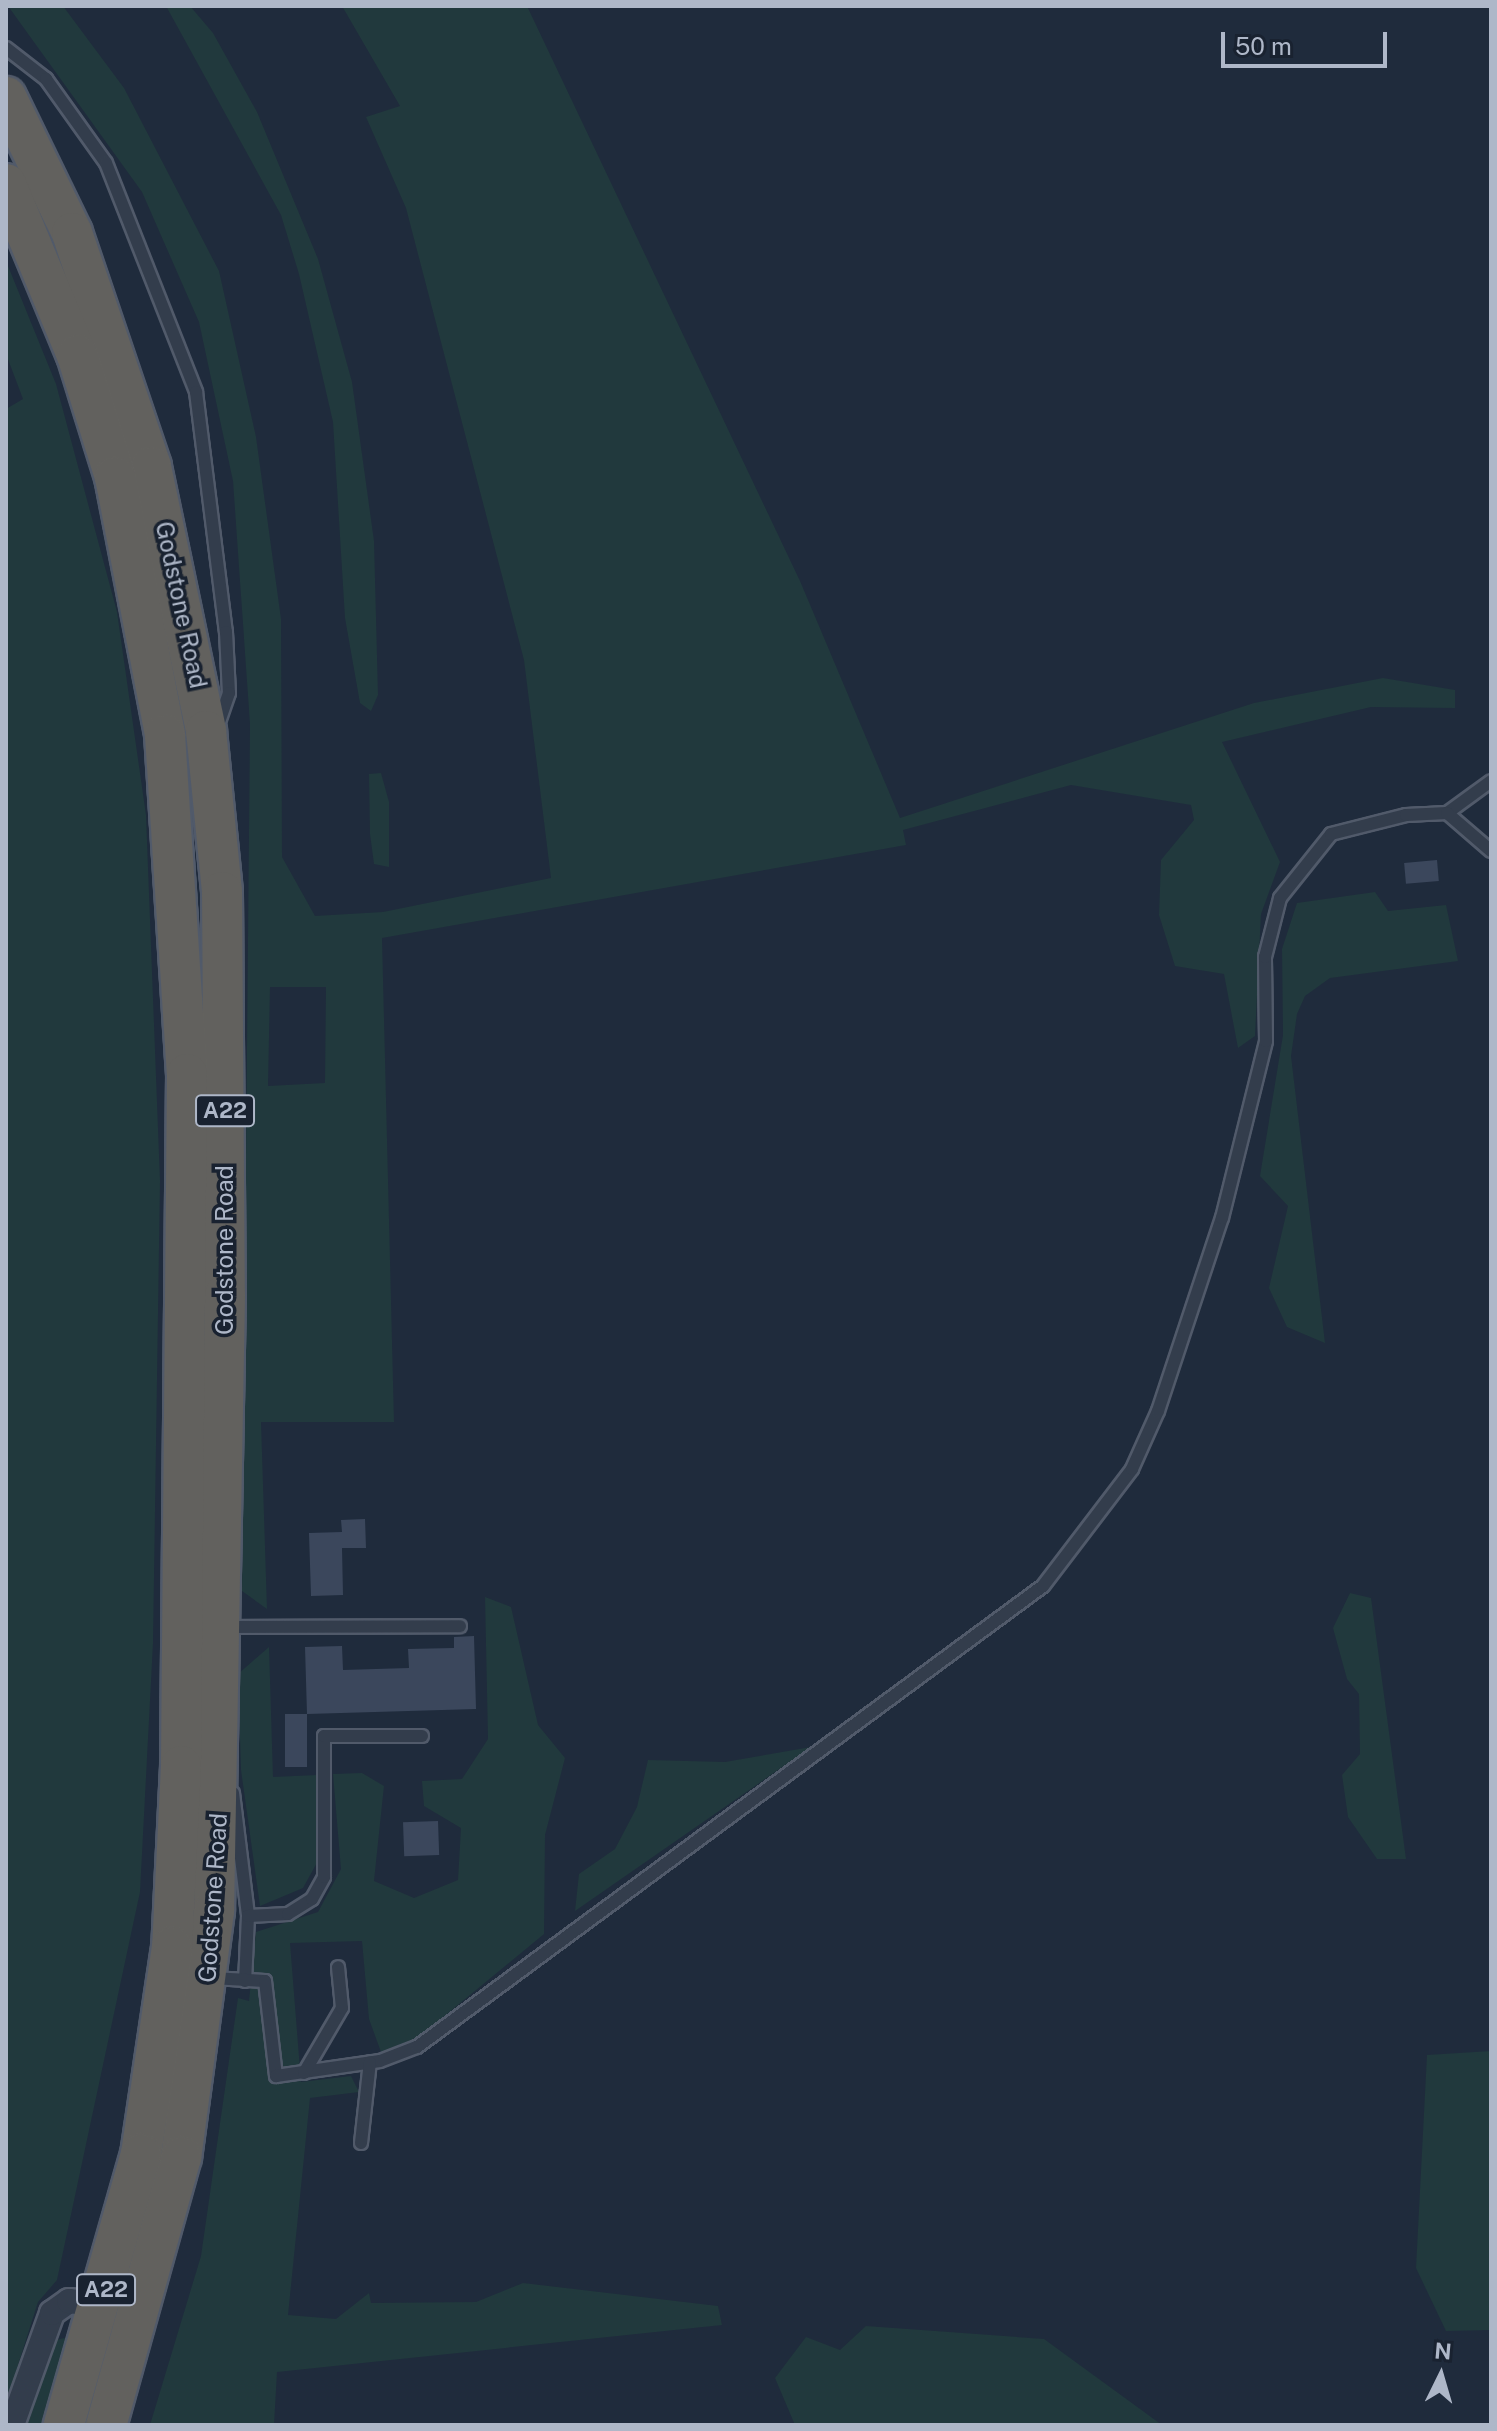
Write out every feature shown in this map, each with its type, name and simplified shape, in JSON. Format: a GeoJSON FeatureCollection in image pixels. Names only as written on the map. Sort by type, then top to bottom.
{"type":"FeatureCollection","features":[{"type":"Feature","properties":{"kind":"highway","name":"Godstone Road"},"geometry":{"type":"LineString","coordinates":[[6,97],[112,337],[183,602],[209,754],[225,1038],[220,1747],[227,1979],[106,2425]]}},
{"type":"Feature","properties":{"kind":"highway","name":"Godstone Road"},"geometry":{"type":"LineString","coordinates":[[6,184],[77,355],[115,477],[165,735],[178,867],[187,1074],[173,1932],[141,2154],[101,2305],[64,2425]]}},
{"type":"Feature","properties":{"kind":"street"},"geometry":{"type":"LineString","coordinates":[[12,2425],[52,2313],[69,2301],[101,2305]]}},
{"type":"Feature","properties":{"kind":"lane"},"geometry":{"type":"LineString","coordinates":[[6,48],[46,79],[106,163],[196,392],[214,502],[229,693],[209,754]]}},
{"type":"Feature","properties":{"kind":"lane"},"geometry":{"type":"LineString","coordinates":[[220,1747],[243,1845],[248,1916],[227,1979],[265,1981],[276,2076],[370,2062],[417,2047],[1043,1586],[1132,1469],[1158,1411],[1222,1218],[1266,1041],[1265,957],[1280,898],[1331,834],[1406,815],[1447,813],[1491,781]]}},
{"type":"Feature","properties":{"kind":"lane"},"geometry":{"type":"LineString","coordinates":[[1447,813],[1491,851]]}},
{"type":"Feature","properties":{"kind":"lane"},"geometry":{"type":"LineString","coordinates":[[221,1627],[460,1626]]}},
{"type":"Feature","properties":{"kind":"lane"},"geometry":{"type":"LineString","coordinates":[[248,1916],[288,1914],[312,1899],[324,1877],[324,1736],[422,1736]]}},
{"type":"Feature","properties":{"kind":"lane"},"geometry":{"type":"LineString","coordinates":[[304,2073],[342,2008],[338,1967]]}},
{"type":"Feature","properties":{"kind":"lane"},"geometry":{"type":"LineString","coordinates":[[361,2143],[370,2062]]}},
{"type":"Feature","properties":{"kind":"green space"},"geometry":{"type":"Polygon","coordinates":[[[8,6],[63,6],[124,88],[219,271],[256,437],[281,619],[282,857],[315,916],[383,912],[551,878],[524,660],[406,208],[366,117],[400,106],[342,6],[527,6],[800,581],[900,818],[1254,703],[1383,678],[1455,690],[1455,708],[1371,707],[1222,742],[1280,862],[1261,914],[1255,1036],[1238,1048],[1224,974],[1175,966],[1159,915],[1161,860],[1194,820],[1191,805],[1071,785],[903,830],[906,845],[382,938],[394,1422],[261,1422],[267,1609],[242,1591],[250,724],[233,481],[199,322],[142,192],[8,6]],[[270,987],[268,1086],[325,1083],[326,987],[270,987]]]}},
{"type":"Feature","properties":{"kind":"green space"},"geometry":{"type":"Polygon","coordinates":[[[166,6],[190,6],[213,33],[257,112],[318,259],[352,382],[374,541],[378,695],[371,711],[360,703],[345,618],[333,422],[299,274],[281,215],[166,6]]]}},
{"type":"Feature","properties":{"kind":"green space"},"geometry":{"type":"Polygon","coordinates":[[[6,261],[56,384],[117,612],[146,815],[160,1181],[153,1643],[140,1892],[57,2280],[38,2302],[6,2403],[6,409],[23,399],[6,354],[6,261]]]}},
{"type":"Feature","properties":{"kind":"green space"},"geometry":{"type":"Polygon","coordinates":[[[381,773],[389,802],[389,867],[374,864],[370,834],[369,774],[381,773]]]}},
{"type":"Feature","properties":{"kind":"green space"},"geometry":{"type":"Polygon","coordinates":[[[1375,892],[1388,911],[1446,905],[1458,961],[1330,978],[1305,996],[1297,1014],[1291,1056],[1325,1343],[1287,1327],[1269,1288],[1288,1206],[1260,1176],[1283,1035],[1282,949],[1297,903],[1375,892]]]}},
{"type":"Feature","properties":{"kind":"green space"},"geometry":{"type":"Polygon","coordinates":[[[1350,1593],[1371,1598],[1406,1859],[1377,1859],[1348,1817],[1342,1775],[1360,1754],[1359,1694],[1347,1679],[1333,1628],[1350,1593]]]}},
{"type":"Feature","properties":{"kind":"green space"},"geometry":{"type":"Polygon","coordinates":[[[485,1597],[511,1607],[538,1725],[565,1758],[545,1835],[544,1934],[419,2037],[381,2052],[369,2019],[362,1941],[290,1943],[301,2082],[351,2076],[359,2092],[310,2098],[288,2315],[336,2319],[369,2293],[371,2303],[476,2302],[523,2283],[718,2306],[722,2325],[277,2372],[274,2425],[150,2425],[201,2256],[238,1998],[249,2001],[256,1932],[318,1912],[341,1869],[333,1774],[362,1773],[384,1786],[374,1881],[414,1898],[458,1880],[461,1828],[424,1806],[422,1781],[462,1779],[488,1739],[485,1597]]]}},
{"type":"Feature","properties":{"kind":"green space"},"geometry":{"type":"Polygon","coordinates":[[[269,1647],[273,1777],[317,1775],[319,1859],[303,1888],[260,1906],[241,1770],[238,1674],[269,1647]]]}},
{"type":"Feature","properties":{"kind":"green space"},"geometry":{"type":"Polygon","coordinates":[[[811,1747],[575,1911],[579,1874],[615,1849],[637,1807],[648,1760],[725,1762],[811,1747]]]}},
{"type":"Feature","properties":{"kind":"green space"},"geometry":{"type":"Polygon","coordinates":[[[1491,2051],[1491,2330],[1446,2331],[1416,2268],[1427,2055],[1491,2051]]]}},
{"type":"Feature","properties":{"kind":"green space"},"geometry":{"type":"Polygon","coordinates":[[[866,2326],[1044,2339],[1162,2425],[795,2425],[775,2378],[806,2337],[840,2350],[866,2326]]]}},
{"type":"Feature","properties":{"kind":"green space"},"geometry":{"type":"Polygon","coordinates":[[[69,2337],[52,2425],[22,2425],[51,2341],[69,2337]]]}},
{"type":"Feature","properties":{"kind":"building"},"geometry":{"type":"Polygon","coordinates":[[[1437,860],[1439,881],[1406,884],[1404,863],[1437,860]]]}},
{"type":"Feature","properties":{"kind":"building"},"geometry":{"type":"Polygon","coordinates":[[[365,1519],[366,1548],[342,1548],[343,1595],[311,1596],[309,1533],[342,1532],[341,1520],[365,1519]]]}},
{"type":"Feature","properties":{"kind":"building"},"geometry":{"type":"Polygon","coordinates":[[[474,1636],[476,1709],[307,1714],[305,1647],[342,1646],[343,1670],[409,1668],[408,1649],[454,1648],[454,1637],[474,1636]]]}},
{"type":"Feature","properties":{"kind":"building"},"geometry":{"type":"Polygon","coordinates":[[[285,1714],[307,1714],[307,1767],[285,1767],[285,1714]]]}},
{"type":"Feature","properties":{"kind":"building"},"geometry":{"type":"Polygon","coordinates":[[[438,1821],[439,1855],[404,1856],[403,1822],[438,1821]]]}}]}
